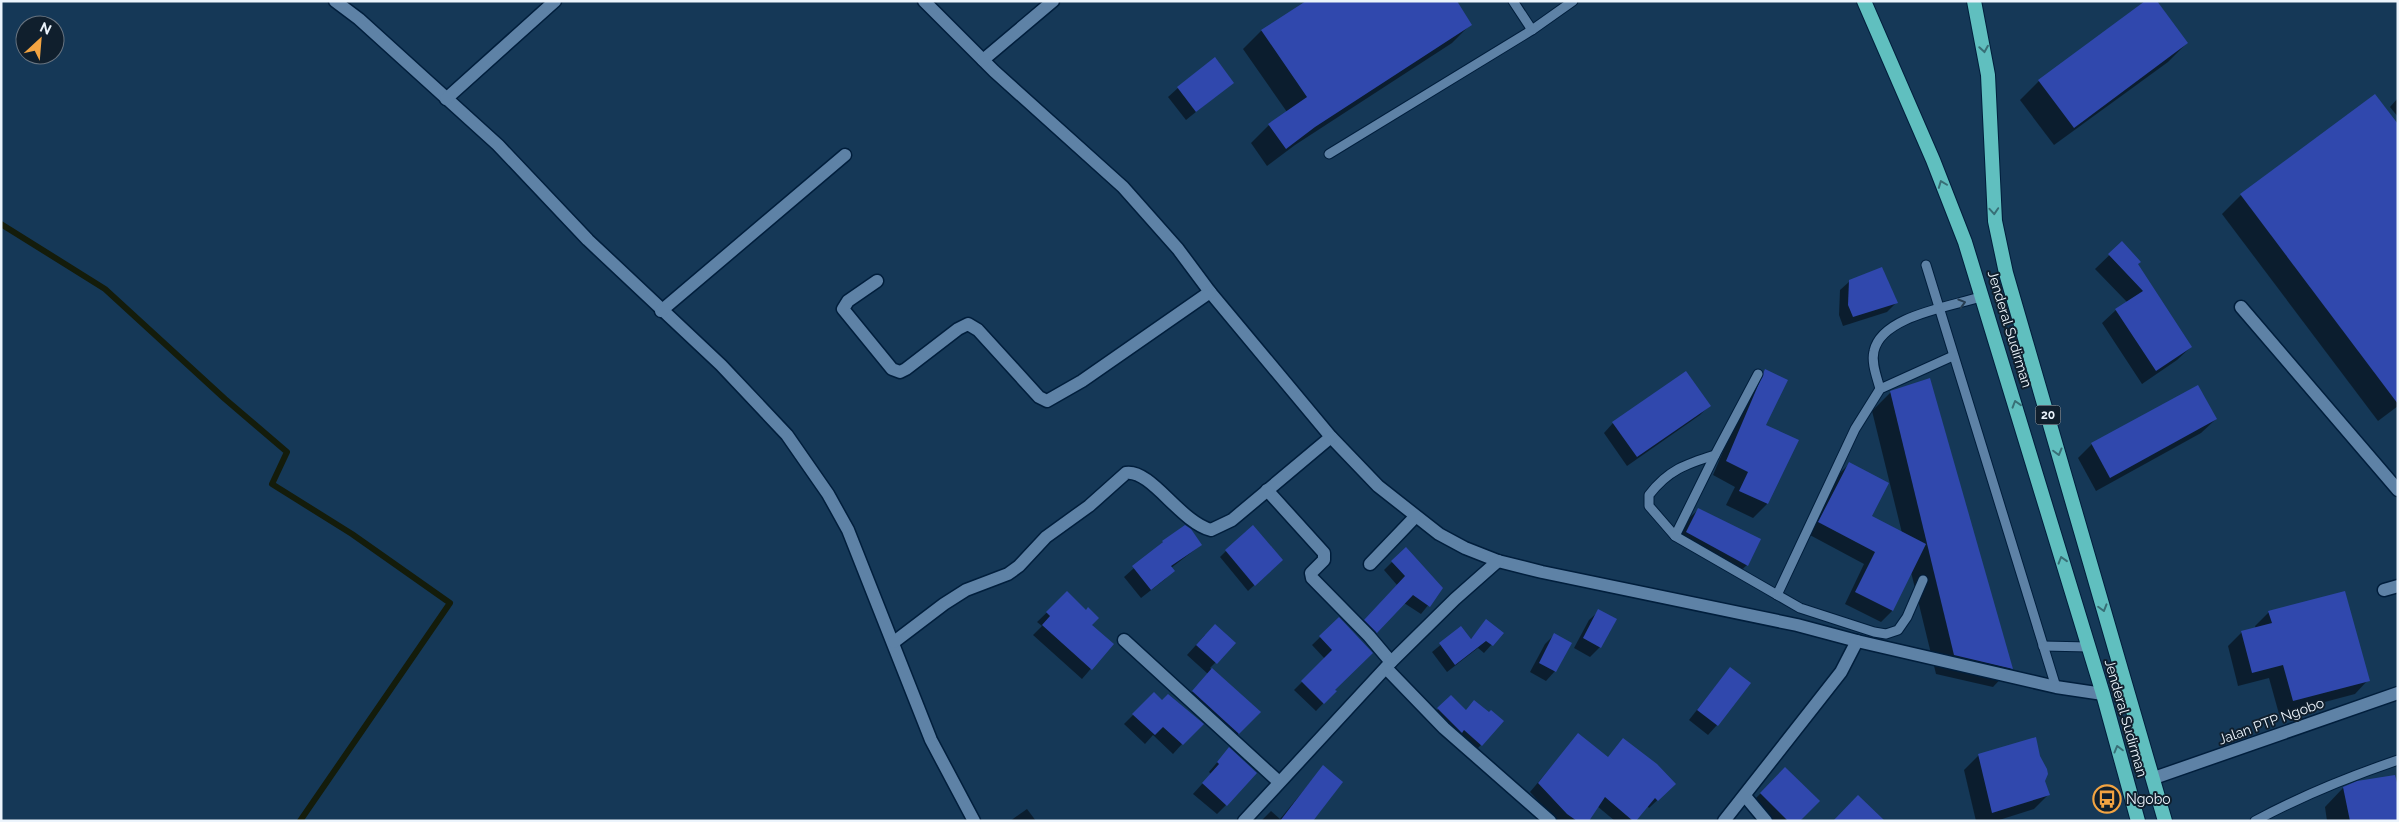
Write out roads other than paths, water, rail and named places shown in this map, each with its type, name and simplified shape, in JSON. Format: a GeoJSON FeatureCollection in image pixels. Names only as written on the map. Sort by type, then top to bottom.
{"type":"FeatureCollection","features":[{"type":"Feature","properties":{"kind":"highway","name":"Jenderal Sudirman"},"geometry":{"type":"LineString","coordinates":[[1864,1],[1957,218],[1983,296],[2089,647],[2138,821]]}},
{"type":"Feature","properties":{"kind":"highway"},"geometry":{"type":"LineString","coordinates":[[1870,16],[1876,1]]}},
{"type":"Feature","properties":{"kind":"highway","name":"Jenderal Sudirman"},"geometry":{"type":"LineString","coordinates":[[1973,2],[1988,75],[1995,221],[2006,273],[2165,821]]}},
{"type":"Feature","properties":{"kind":"street"},"geometry":{"type":"LineString","coordinates":[[335,1],[359,19],[498,145],[588,240],[721,366],[787,435],[810,466],[848,530],[894,642],[931,740],[974,821]]}},
{"type":"Feature","properties":{"kind":"street"},"geometry":{"type":"LineString","coordinates":[[446,99],[555,1]]}},
{"type":"Feature","properties":{"kind":"street"},"geometry":{"type":"LineString","coordinates":[[924,1],[983,60],[1124,187],[1178,249],[1210,292],[1331,437],[1378,486],[1415,517],[1447,539],[1498,561],[1654,597],[1797,625],[1857,641],[2056,687],[2103,694]]}},
{"type":"Feature","properties":{"kind":"street"},"geometry":{"type":"LineString","coordinates":[[983,60],[1053,1]]}},
{"type":"Feature","properties":{"kind":"street"},"geometry":{"type":"LineString","coordinates":[[661,311],[845,155]]}},
{"type":"Feature","properties":{"kind":"street"},"geometry":{"type":"LineString","coordinates":[[877,281],[848,301],[843,309],[892,369],[900,372],[906,369],[958,329],[968,324],[978,330],[1038,397],[1047,401],[1082,381],[1210,292]]}},
{"type":"Feature","properties":{"kind":"street"},"geometry":{"type":"LineString","coordinates":[[2241,307],[2398,490]]}},
{"type":"Feature","properties":{"kind":"street"},"geometry":{"type":"LineString","coordinates":[[894,642],[944,604],[966,590],[1008,574],[1019,566],[1050,534],[1089,506],[1126,473],[1140,474],[1189,520],[1200,527],[1212,530],[1232,520],[1331,437]]}},
{"type":"Feature","properties":{"kind":"street"},"geometry":{"type":"LineString","coordinates":[[1267,490],[1324,552],[1324,560],[1311,573],[1312,578],[1369,636],[1389,665],[1444,728],[1550,821]]}},
{"type":"Feature","properties":{"kind":"street"},"geometry":{"type":"LineString","coordinates":[[1370,564],[1415,517]]}},
{"type":"Feature","properties":{"kind":"street"},"geometry":{"type":"LineString","coordinates":[[1246,820],[1279,782],[1389,665],[1455,599],[1498,561]]}},
{"type":"Feature","properties":{"kind":"street"},"geometry":{"type":"LineString","coordinates":[[2384,590],[2398,586]]}},
{"type":"Feature","properties":{"kind":"street"},"geometry":{"type":"LineString","coordinates":[[1124,640],[1279,782]]}},
{"type":"Feature","properties":{"kind":"street"},"geometry":{"type":"LineString","coordinates":[[1724,821],[1841,672],[1857,641]]}},
{"type":"Feature","properties":{"kind":"street","name":"Jalan PTP Ngobo"},"geometry":{"type":"LineString","coordinates":[[2154,778],[2398,693]]}},
{"type":"Feature","properties":{"kind":"street"},"geometry":{"type":"LineString","coordinates":[[1745,796],[1766,821]]}},
{"type":"Feature","properties":{"kind":"lane"},"geometry":{"type":"LineString","coordinates":[[1514,1],[1532,30]]}},
{"type":"Feature","properties":{"kind":"lane"},"geometry":{"type":"LineString","coordinates":[[1329,154],[1532,30],[1573,1]]}},
{"type":"Feature","properties":{"kind":"lane"},"geometry":{"type":"LineString","coordinates":[[1926,265],[2056,687]]}},
{"type":"Feature","properties":{"kind":"lane"},"geometry":{"type":"LineString","coordinates":[[1880,389],[1874,369],[1873,352],[1881,335],[1893,326],[1916,315],[1940,310],[1983,296]]}},
{"type":"Feature","properties":{"kind":"lane"},"geometry":{"type":"LineString","coordinates":[[1777,595],[1855,429],[1880,389],[1954,356]]}},
{"type":"Feature","properties":{"kind":"lane"},"geometry":{"type":"LineString","coordinates":[[1675,536],[1758,374]]}},
{"type":"Feature","properties":{"kind":"lane"},"geometry":{"type":"LineString","coordinates":[[1715,455],[1689,463],[1667,475],[1649,495],[1649,506],[1675,536],[1800,608],[1826,618],[1886,634],[1898,630],[1907,617],[1923,580]]}},
{"type":"Feature","properties":{"kind":"lane"},"geometry":{"type":"LineString","coordinates":[[2043,646],[2089,647]]}},
{"type":"Feature","properties":{"kind":"lane"},"geometry":{"type":"LineString","coordinates":[[2255,821],[2294,800],[2334,782],[2398,760]]}},
{"type":"Feature","properties":{"kind":"waterway"},"geometry":{"type":"LineString","coordinates":[[1,224],[105,289],[225,399],[287,452],[272,484],[352,534],[450,603],[300,821]]}},
{"type":"Feature","properties":{"kind":"place","name":"Ngobo"},"geometry":{"type":"Point","coordinates":[2107,799]}}]}
